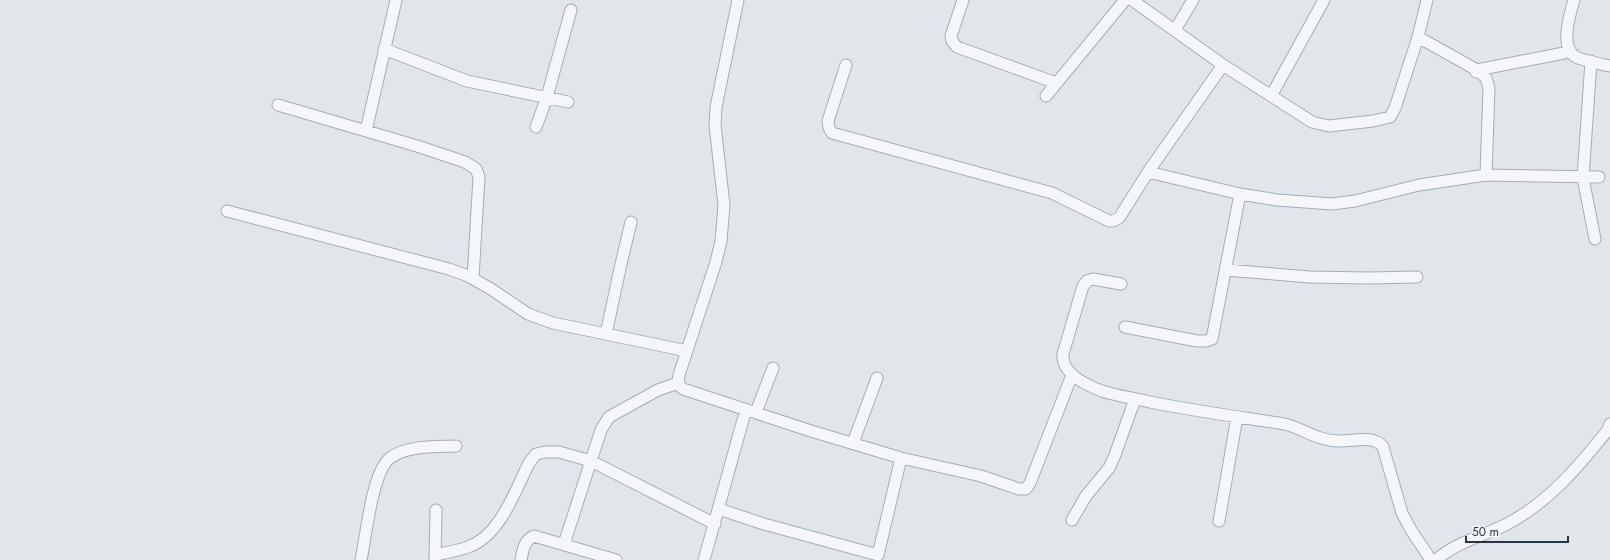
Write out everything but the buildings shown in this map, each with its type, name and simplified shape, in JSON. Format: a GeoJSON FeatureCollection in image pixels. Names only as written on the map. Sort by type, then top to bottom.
{"type":"FeatureCollection","features":[{"type":"Feature","properties":{"kind":"street"},"geometry":{"type":"LineString","coordinates":[[366,131],[396,0]]}},
{"type":"Feature","properties":{"kind":"street"},"geometry":{"type":"LineString","coordinates":[[678,384],[679,375],[718,256],[721,241],[724,205],[715,125],[716,107],[738,0]]}},
{"type":"Feature","properties":{"kind":"street"},"geometry":{"type":"LineString","coordinates":[[963,0],[951,36],[952,41],[957,47],[1056,83]]}},
{"type":"Feature","properties":{"kind":"street"},"geometry":{"type":"LineString","coordinates":[[1046,96],[1124,0]]}},
{"type":"Feature","properties":{"kind":"street"},"geometry":{"type":"LineString","coordinates":[[1132,0],[1223,65],[1271,96],[1312,122],[1329,126],[1372,121],[1390,117],[1395,108],[1418,37],[1427,0]]}},
{"type":"Feature","properties":{"kind":"street"},"geometry":{"type":"LineString","coordinates":[[1175,30],[1193,0]]}},
{"type":"Feature","properties":{"kind":"street"},"geometry":{"type":"LineString","coordinates":[[1271,96],[1324,0]]}},
{"type":"Feature","properties":{"kind":"street"},"geometry":{"type":"LineString","coordinates":[[1574,0],[1568,25],[1567,41],[1570,51],[1576,57],[1610,66]]}},
{"type":"Feature","properties":{"kind":"street"},"geometry":{"type":"LineString","coordinates":[[536,127],[547,98],[571,10]]}},
{"type":"Feature","properties":{"kind":"street"},"geometry":{"type":"LineString","coordinates":[[1418,37],[1486,78],[1489,88],[1486,175]]}},
{"type":"Feature","properties":{"kind":"street"},"geometry":{"type":"LineString","coordinates":[[384,49],[467,81],[568,102]]}},
{"type":"Feature","properties":{"kind":"street"},"geometry":{"type":"LineString","coordinates":[[1476,71],[1564,53]]}},
{"type":"Feature","properties":{"kind":"street"},"geometry":{"type":"LineString","coordinates":[[1591,61],[1583,178],[1595,239]]}},
{"type":"Feature","properties":{"kind":"street"},"geometry":{"type":"LineString","coordinates":[[846,65],[828,121],[829,128],[832,133],[1052,194],[1109,221],[1113,221],[1119,218],[1148,172],[1223,65]]}},
{"type":"Feature","properties":{"kind":"street"},"geometry":{"type":"LineString","coordinates":[[278,105],[465,162],[476,169],[479,177],[473,278]]}},
{"type":"Feature","properties":{"kind":"street"},"geometry":{"type":"LineString","coordinates":[[1148,172],[1240,194],[1277,200],[1332,204],[1355,201],[1419,185],[1486,175],[1583,178],[1599,177]]}},
{"type":"Feature","properties":{"kind":"street"},"geometry":{"type":"LineString","coordinates":[[1125,327],[1197,341],[1210,340],[1213,336],[1240,194]]}},
{"type":"Feature","properties":{"kind":"street"},"geometry":{"type":"LineString","coordinates":[[227,211],[449,269],[473,278],[528,314],[553,323],[687,351]]}},
{"type":"Feature","properties":{"kind":"street"},"geometry":{"type":"LineString","coordinates":[[606,334],[620,264],[631,222]]}},
{"type":"Feature","properties":{"kind":"street"},"geometry":{"type":"LineString","coordinates":[[1226,270],[1310,277],[1417,277]]}},
{"type":"Feature","properties":{"kind":"street"},"geometry":{"type":"LineString","coordinates":[[1121,284],[1093,279],[1087,280],[1083,286],[1063,354],[1064,365],[1072,375],[1084,383],[1102,391],[1135,399],[1296,427],[1324,440],[1338,442],[1368,440],[1381,443],[1402,513],[1411,530],[1431,560]]}},
{"type":"Feature","properties":{"kind":"street"},"geometry":{"type":"LineString","coordinates":[[704,560],[751,411],[773,368]]}},
{"type":"Feature","properties":{"kind":"street"},"geometry":{"type":"LineString","coordinates":[[678,384],[683,389],[901,458],[980,476],[1019,489],[1026,489],[1030,483],[1072,375]]}},
{"type":"Feature","properties":{"kind":"street"},"geometry":{"type":"LineString","coordinates":[[854,443],[877,378]]}},
{"type":"Feature","properties":{"kind":"street"},"geometry":{"type":"LineString","coordinates":[[564,544],[601,430],[609,417],[658,390],[678,384]]}},
{"type":"Feature","properties":{"kind":"street"},"geometry":{"type":"LineString","coordinates":[[1072,520],[1086,496],[1109,468],[1121,440],[1135,399]]}},
{"type":"Feature","properties":{"kind":"street"},"geometry":{"type":"LineString","coordinates":[[1220,521],[1236,417]]}},
{"type":"Feature","properties":{"kind":"street"},"geometry":{"type":"LineString","coordinates":[[1436,560],[1467,541],[1507,524],[1541,503],[1606,439],[1610,424]]}},
{"type":"Feature","properties":{"kind":"street"},"geometry":{"type":"LineString","coordinates":[[361,560],[377,478],[389,458],[399,453],[423,447],[456,446]]}},
{"type":"Feature","properties":{"kind":"street"},"geometry":{"type":"LineString","coordinates":[[436,510],[435,558],[468,547],[477,543],[486,536],[499,522],[529,463],[536,454],[540,452],[559,452],[592,461],[715,524]]}},
{"type":"Feature","properties":{"kind":"street"},"geometry":{"type":"LineString","coordinates":[[719,509],[764,524],[878,555],[901,458]]}},
{"type":"Feature","properties":{"kind":"street"},"geometry":{"type":"LineString","coordinates":[[521,560],[524,546],[528,540],[534,536],[616,560]]}}]}
